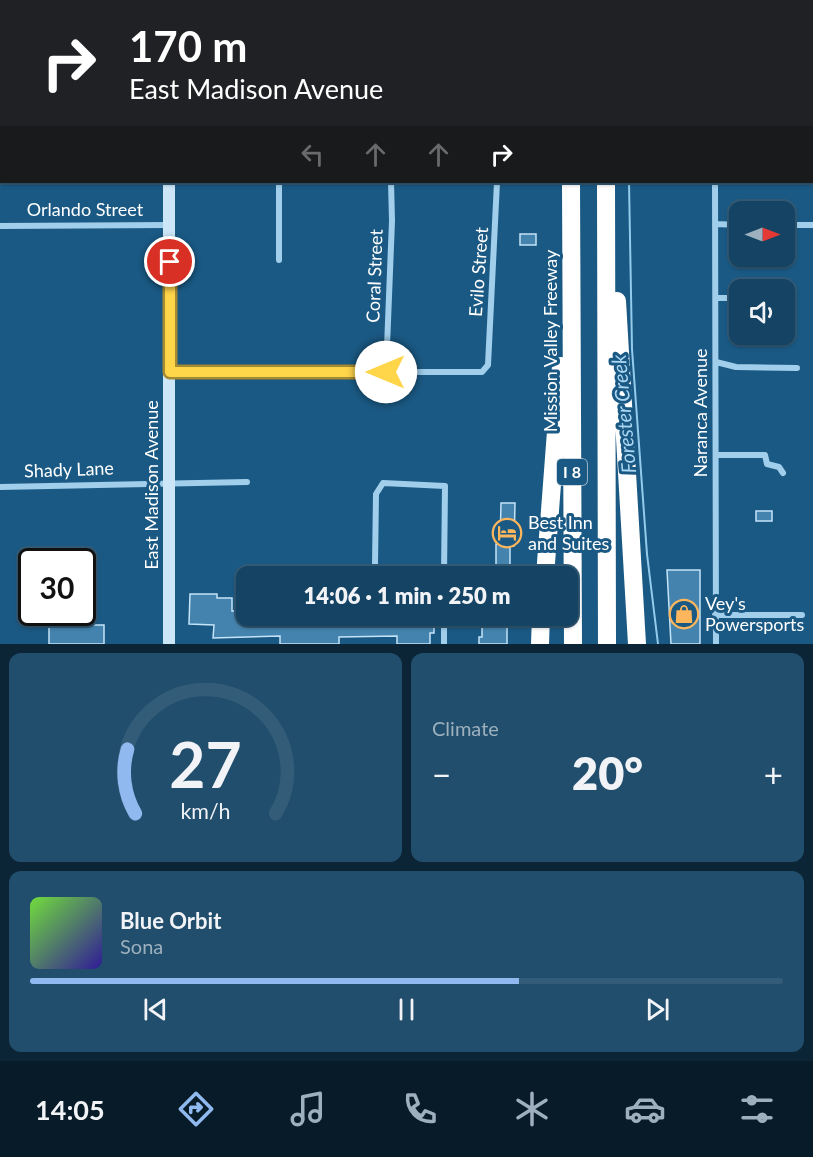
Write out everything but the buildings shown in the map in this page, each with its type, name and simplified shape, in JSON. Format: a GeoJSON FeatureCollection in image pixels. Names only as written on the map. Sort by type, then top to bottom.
{"type":"FeatureCollection","features":[{"type":"Feature","properties":{"kind":"highway","name":"Mission Valley Freeway"},"geometry":{"type":"LineString","coordinates":[[571,183],[573,644]]}},
{"type":"Feature","properties":{"kind":"highway"},"geometry":{"type":"LineString","coordinates":[[606,183],[618,308],[637,644]]}},
{"type":"Feature","properties":{"kind":"highway","name":"I 8"},"geometry":{"type":"LineString","coordinates":[[606,183],[607,644]]}},
{"type":"Feature","properties":{"kind":"highway"},"geometry":{"type":"LineString","coordinates":[[546,566],[563,331],[571,300]]}},
{"type":"Feature","properties":{"kind":"highway"},"geometry":{"type":"LineString","coordinates":[[540,644],[541,626]]}},
{"type":"Feature","properties":{"kind":"street","name":"East Madison Avenue"},"geometry":{"type":"LineString","coordinates":[[169,183],[169,644]]}},
{"type":"Feature","properties":{"kind":"street"},"geometry":{"type":"LineString","coordinates":[[279,183],[279,260]]}},
{"type":"Feature","properties":{"kind":"street","name":"Coral Street"},"geometry":{"type":"LineString","coordinates":[[386,372],[392,221],[391,183]]}},
{"type":"Feature","properties":{"kind":"street","name":"Evilo Street"},"geometry":{"type":"LineString","coordinates":[[386,372],[482,372],[488,365],[497,183]]}},
{"type":"Feature","properties":{"kind":"street","name":"Naranca Avenue"},"geometry":{"type":"LineString","coordinates":[[715,183],[716,644]]}},
{"type":"Feature","properties":{"kind":"street"},"geometry":{"type":"LineString","coordinates":[[715,224],[729,225]]}},
{"type":"Feature","properties":{"kind":"street","name":"Orlando Street"},"geometry":{"type":"LineString","coordinates":[[0,226],[169,225]]}},
{"type":"Feature","properties":{"kind":"street"},"geometry":{"type":"LineString","coordinates":[[795,225],[813,225]]}},
{"type":"Feature","properties":{"kind":"street"},"geometry":{"type":"LineString","coordinates":[[716,298],[729,298]]}},
{"type":"Feature","properties":{"kind":"street"},"geometry":{"type":"LineString","coordinates":[[716,362],[736,367],[797,368]]}},
{"type":"Feature","properties":{"kind":"street"},"geometry":{"type":"LineString","coordinates":[[170,372],[386,372]]}},
{"type":"Feature","properties":{"kind":"street"},"geometry":{"type":"LineString","coordinates":[[717,455],[765,455],[766,464],[779,467],[783,473]]}},
{"type":"Feature","properties":{"kind":"street","name":"Shady Lane"},"geometry":{"type":"LineString","coordinates":[[0,487],[48,488],[247,482]]}},
{"type":"Feature","properties":{"kind":"street"},"geometry":{"type":"LineString","coordinates":[[375,564],[376,494],[383,483],[445,486],[444,566]]}},
{"type":"Feature","properties":{"kind":"street"},"geometry":{"type":"LineString","coordinates":[[716,615],[802,615]]}},
{"type":"Feature","properties":{"kind":"street"},"geometry":{"type":"LineString","coordinates":[[444,626],[444,644]]}},
{"type":"Feature","properties":{"kind":"waterway","name":"Forester Creek"},"geometry":{"type":"LineString","coordinates":[[629,183],[632,349],[647,554],[658,644]]}},
{"type":"Feature","properties":{"kind":"place","name":"Best Inn and Suites"},"geometry":{"type":"Point","coordinates":[507,533]}},
{"type":"Feature","properties":{"kind":"place","name":"Vey's Powersports"},"geometry":{"type":"Point","coordinates":[684,614]}},
{"type":"Feature","properties":{"kind":"route"},"geometry":{"type":"LineString","coordinates":[[170,262],[170,372],[386,372]]}}]}
